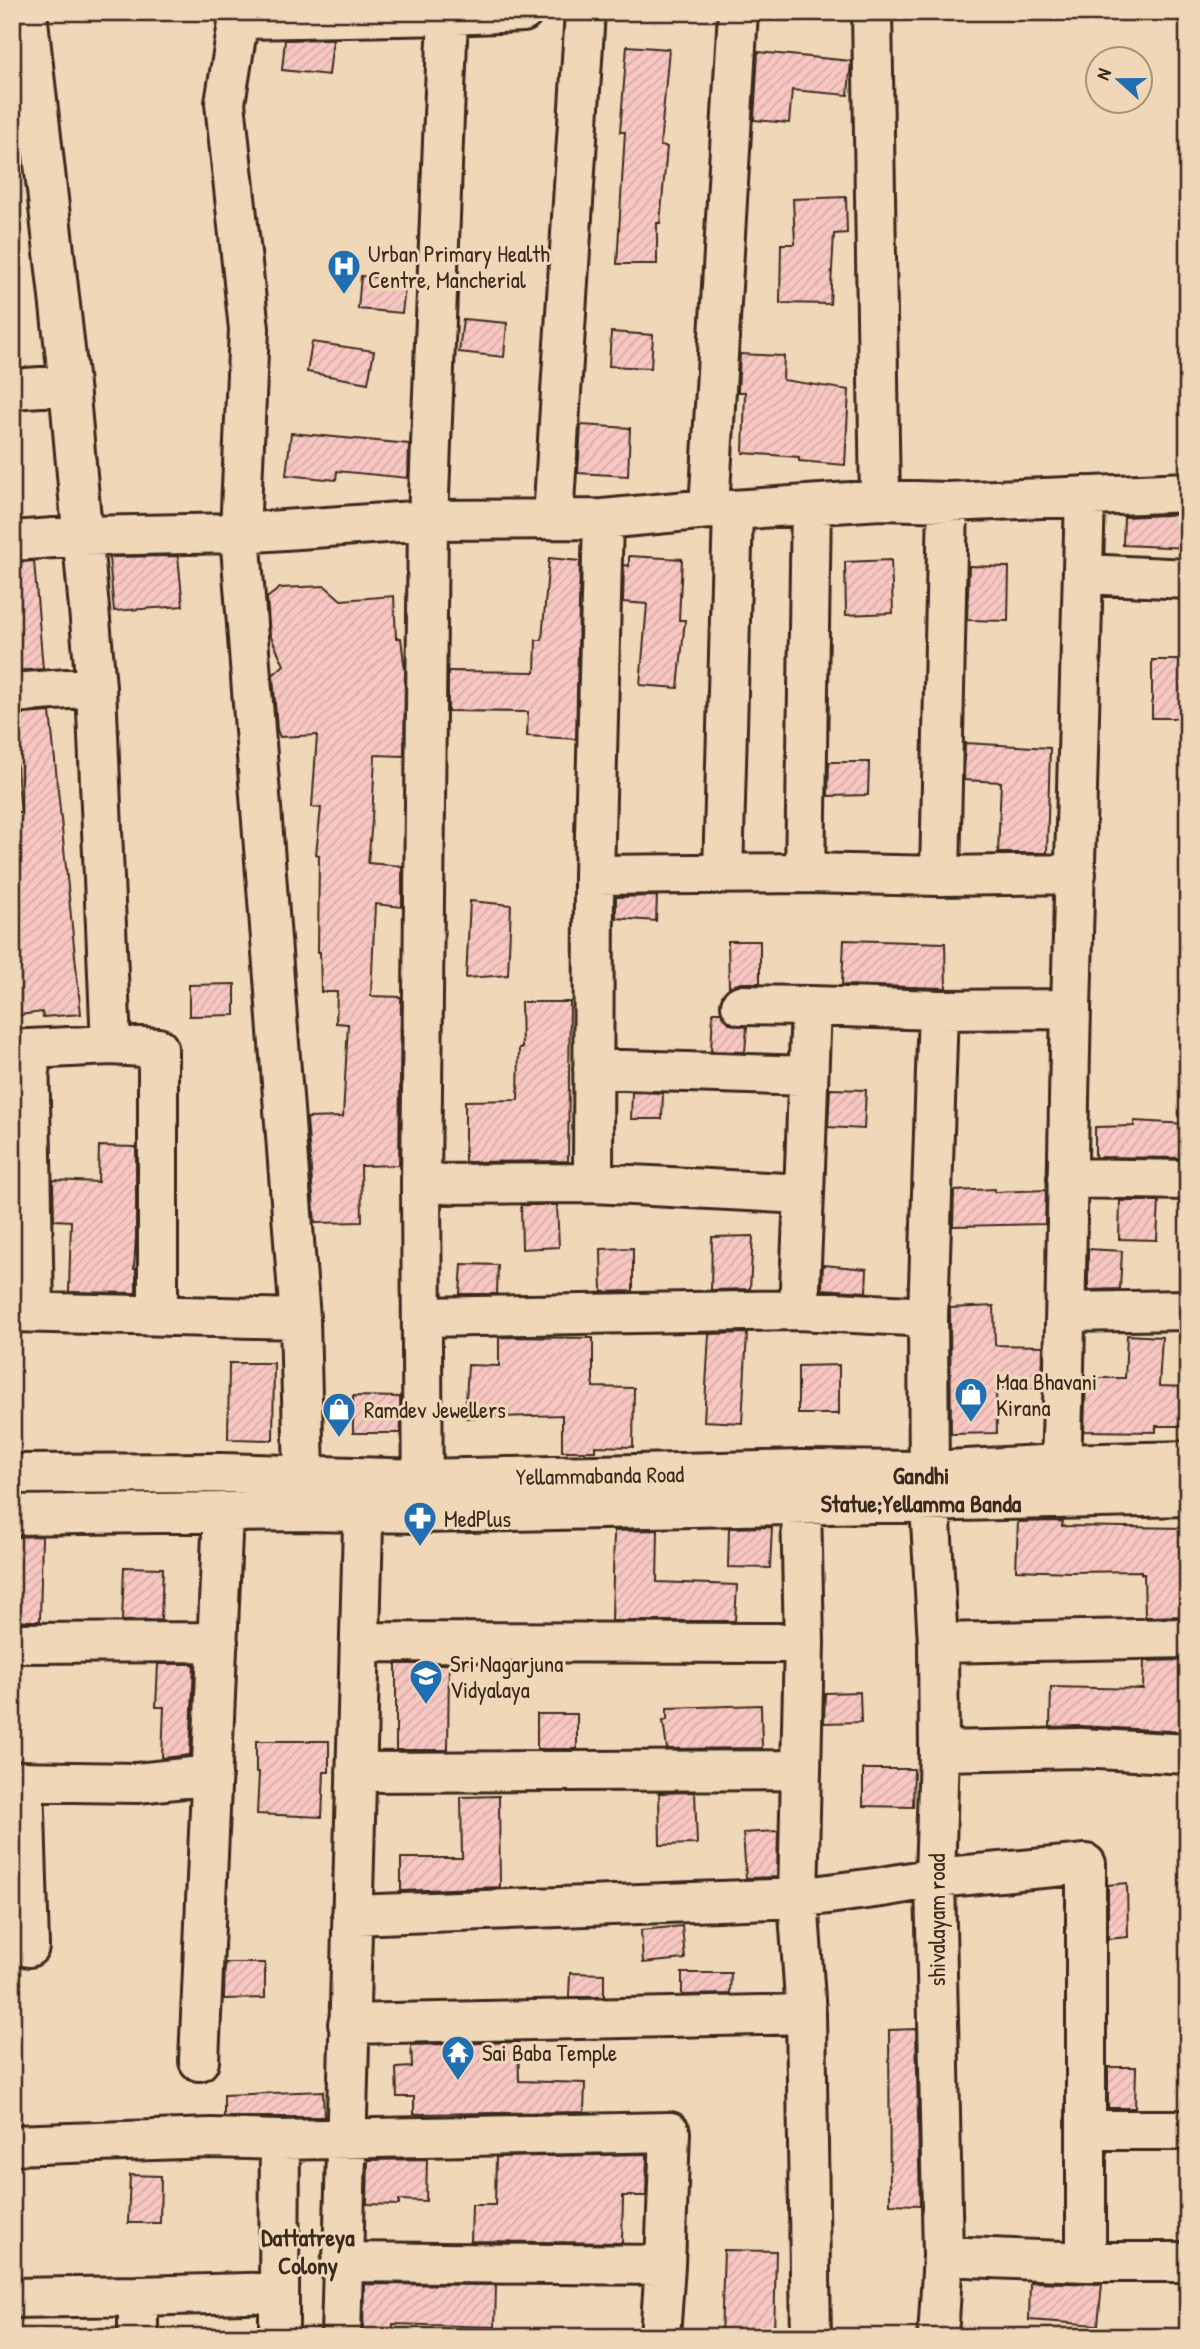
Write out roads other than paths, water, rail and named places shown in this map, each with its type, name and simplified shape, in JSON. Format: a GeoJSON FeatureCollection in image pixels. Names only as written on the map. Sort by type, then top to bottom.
{"type":"FeatureCollection","features":[{"type":"Feature","properties":{"kind":"street"},"geometry":{"type":"LineString","coordinates":[[27,12],[69,385],[96,687],[111,1045]]}},
{"type":"Feature","properties":{"kind":"street"},"geometry":{"type":"LineString","coordinates":[[304,1476],[300,1319],[240,533],[249,329],[225,103],[240,16],[523,12]]}},
{"type":"Feature","properties":{"kind":"street"},"geometry":{"type":"LineString","coordinates":[[553,519],[585,12]]}},
{"type":"Feature","properties":{"kind":"street"},"geometry":{"type":"LineString","coordinates":[[723,874],[721,509],[738,12]]}},
{"type":"Feature","properties":{"kind":"street"},"geometry":{"type":"LineString","coordinates":[[872,12],[880,500]]}},
{"type":"Feature","properties":{"kind":"street"},"geometry":{"type":"LineString","coordinates":[[422,1496],[421,1184],[428,520],[448,15]]}},
{"type":"Feature","properties":{"kind":"street"},"geometry":{"type":"LineString","coordinates":[[12,389],[69,385]]}},
{"type":"Feature","properties":{"kind":"street"},"geometry":{"type":"LineString","coordinates":[[12,541],[82,536],[240,533],[428,520],[603,519],[880,500],[948,502],[1188,492]]}},
{"type":"Feature","properties":{"kind":"street"},"geometry":{"type":"LineString","coordinates":[[1061,1464],[1067,1312],[1067,1178],[1085,496]]}},
{"type":"Feature","properties":{"kind":"street"},"geometry":{"type":"LineString","coordinates":[[940,876],[948,502]]}},
{"type":"Feature","properties":{"kind":"street"},"geometry":{"type":"LineString","coordinates":[[805,873],[811,506]]}},
{"type":"Feature","properties":{"kind":"street"},"geometry":{"type":"LineString","coordinates":[[593,1183],[594,875],[603,519]]}},
{"type":"Feature","properties":{"kind":"street"},"geometry":{"type":"LineString","coordinates":[[1084,575],[1188,579]]}},
{"type":"Feature","properties":{"kind":"street"},"geometry":{"type":"LineString","coordinates":[[12,693],[96,687]]}},
{"type":"Feature","properties":{"kind":"street"},"geometry":{"type":"LineString","coordinates":[[594,875],[1076,874]]}},
{"type":"Feature","properties":{"kind":"street"},"geometry":{"type":"LineString","coordinates":[[741,1005],[938,1010],[1071,1009]]}},
{"type":"Feature","properties":{"kind":"street"},"geometry":{"type":"LineString","coordinates":[[799,1310],[811,1006]]}},
{"type":"Feature","properties":{"kind":"street","name":"shivalayam road"},"geometry":{"type":"LineString","coordinates":[[938,1010],[928,1317],[930,1487],[938,1643],[939,1751],[934,1878],[943,2256],[938,2337]]}},
{"type":"Feature","properties":{"kind":"street"},"geometry":{"type":"LineString","coordinates":[[159,1316],[158,1048],[111,1045],[21,1050],[23,1312],[159,1316],[300,1319]]}},
{"type":"Feature","properties":{"kind":"street"},"geometry":{"type":"LineString","coordinates":[[593,1069],[808,1076]]}},
{"type":"Feature","properties":{"kind":"street"},"geometry":{"type":"LineString","coordinates":[[1067,1178],[1188,1180]]}},
{"type":"Feature","properties":{"kind":"street"},"geometry":{"type":"LineString","coordinates":[[421,1184],[593,1183],[804,1194]]}},
{"type":"Feature","properties":{"kind":"street"},"geometry":{"type":"LineString","coordinates":[[423,1317],[799,1310],[928,1317]]}},
{"type":"Feature","properties":{"kind":"street"},"geometry":{"type":"LineString","coordinates":[[1067,1312],[1188,1310]]}},
{"type":"Feature","properties":{"kind":"street","name":"Yellammabanda Road"},"geometry":{"type":"LineString","coordinates":[[12,1474],[221,1473],[365,1476],[422,1496],[801,1505],[930,1487],[1061,1464],[1188,1461]]}},
{"type":"Feature","properties":{"kind":"street","name":"Yellammabanda Road"},"geometry":{"type":"LineString","coordinates":[[12,1515],[303,1511],[362,1513],[422,1496],[802,1470],[930,1487],[1188,1496]]}},
{"type":"Feature","properties":{"kind":"street"},"geometry":{"type":"LineString","coordinates":[[341,2337],[365,1476]]}},
{"type":"Feature","properties":{"kind":"street"},"geometry":{"type":"LineString","coordinates":[[801,1505],[804,1643],[798,1898],[806,2014],[811,2337]]}},
{"type":"Feature","properties":{"kind":"street"},"geometry":{"type":"LineString","coordinates":[[199,2061],[223,1512]]}},
{"type":"Feature","properties":{"kind":"street"},"geometry":{"type":"LineString","coordinates":[[938,1643],[1188,1638]]}},
{"type":"Feature","properties":{"kind":"street"},"geometry":{"type":"LineString","coordinates":[[12,1643],[218,1642]]}},
{"type":"Feature","properties":{"kind":"street"},"geometry":{"type":"LineString","coordinates":[[361,1642],[804,1643]]}},
{"type":"Feature","properties":{"kind":"street"},"geometry":{"type":"LineString","coordinates":[[939,1751],[1080,1748],[1188,1754]]}},
{"type":"Feature","properties":{"kind":"street"},"geometry":{"type":"LineString","coordinates":[[356,1772],[801,1770]]}},
{"type":"Feature","properties":{"kind":"street"},"geometry":{"type":"LineString","coordinates":[[29,1947],[18,1781],[137,1783],[212,1775]]}},
{"type":"Feature","properties":{"kind":"street"},"geometry":{"type":"LineString","coordinates":[[352,1915],[798,1898],[882,1888],[934,1878],[1086,1864],[1086,2262]]}},
{"type":"Feature","properties":{"kind":"street"},"geometry":{"type":"LineString","coordinates":[[348,2024],[806,2014]]}},
{"type":"Feature","properties":{"kind":"street"},"geometry":{"type":"LineString","coordinates":[[1087,2130],[1188,2130]]}},
{"type":"Feature","properties":{"kind":"street"},"geometry":{"type":"LineString","coordinates":[[12,2145],[211,2138],[280,2140],[670,2132],[660,2337]]}},
{"type":"Feature","properties":{"kind":"street"},"geometry":{"type":"LineString","coordinates":[[279,2337],[280,2140]]}},
{"type":"Feature","properties":{"kind":"street"},"geometry":{"type":"LineString","coordinates":[[943,2256],[1086,2262],[1188,2262]]}},
{"type":"Feature","properties":{"kind":"street"},"geometry":{"type":"LineString","coordinates":[[341,2262],[665,2265]]}},
{"type":"Feature","properties":{"kind":"street"},"geometry":{"type":"LineString","coordinates":[[12,2298],[279,2291]]}},
{"type":"Feature","properties":{"kind":"street"},"geometry":{"type":"LineString","coordinates":[[138,2296],[138,2337]]}},
{"type":"Feature","properties":{"kind":"place","name":"Urban Primary Health Centre, Mancherial"},"geometry":{"type":"Point","coordinates":[344,296]}},
{"type":"Feature","properties":{"kind":"place","name":"Maa Bhavani Kirana"},"geometry":{"type":"Point","coordinates":[971,1424]}},
{"type":"Feature","properties":{"kind":"place","name":"Ramdev Jewellers"},"geometry":{"type":"Point","coordinates":[339,1439]}},
{"type":"Feature","properties":{"kind":"place","name":"MedPlus"},"geometry":{"type":"Point","coordinates":[420,1548]}},
{"type":"Feature","properties":{"kind":"place","name":"Sri Nagarjuna Vidyalaya"},"geometry":{"type":"Point","coordinates":[426,1706]}},
{"type":"Feature","properties":{"kind":"place","name":"Sai Baba Temple"},"geometry":{"type":"Point","coordinates":[458,2082]}},
{"type":"Feature","properties":{"kind":"district","name":"Gandhi Statue;Yellamma Banda"},"geometry":{"type":"Point","coordinates":[921,1489]}},
{"type":"Feature","properties":{"kind":"district","name":"Dattatreya Colony"},"geometry":{"type":"Point","coordinates":[308,2251]}}]}
